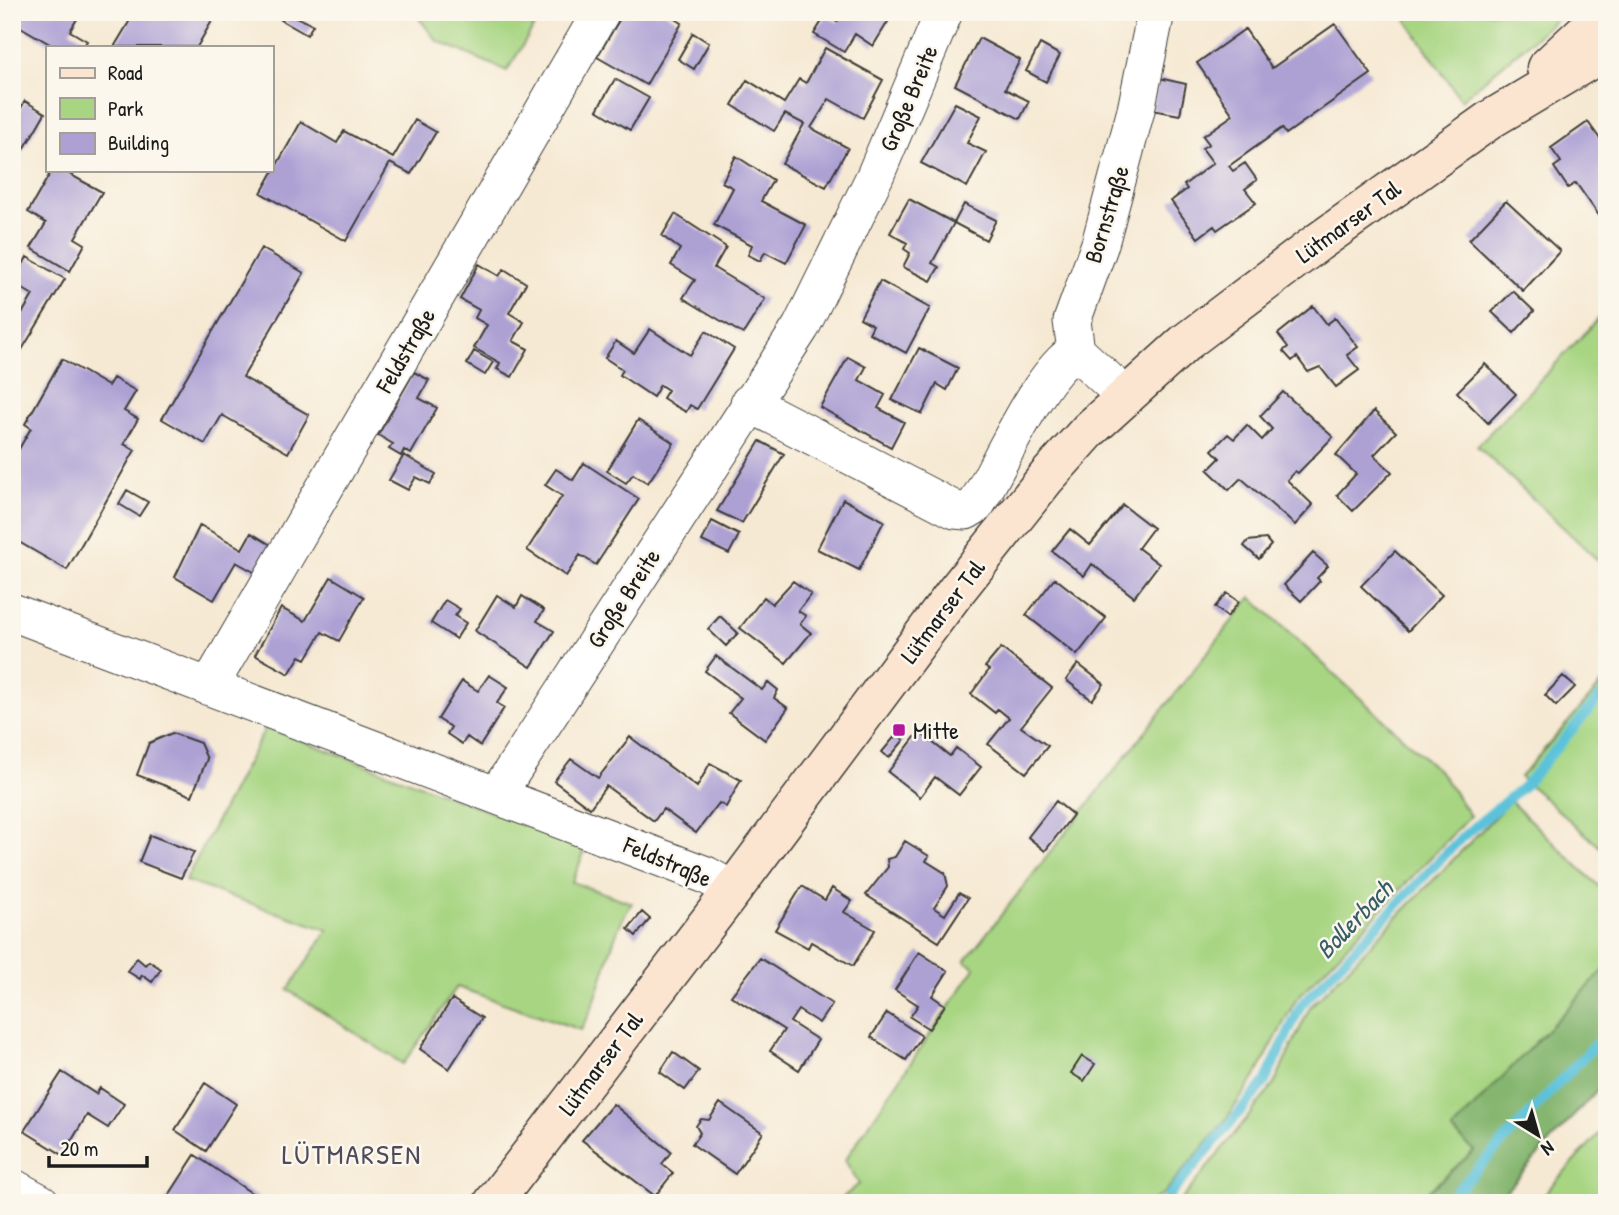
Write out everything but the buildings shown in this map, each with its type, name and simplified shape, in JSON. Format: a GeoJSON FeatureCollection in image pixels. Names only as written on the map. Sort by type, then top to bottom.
{"type":"FeatureCollection","features":[{"type":"Feature","properties":{"kind":"main road","name":"Lütmarser Tal"},"geometry":{"type":"LineString","coordinates":[[1491,119],[1606,12]]}},
{"type":"Feature","properties":{"kind":"main road","name":"Lütmarser Tal"},"geometry":{"type":"LineString","coordinates":[[493,1203],[733,890],[956,591],[1046,478],[1124,395],[1186,342],[1306,251],[1491,119],[1607,50]]}},
{"type":"Feature","properties":{"kind":"street","name":"Feldstraße"},"geometry":{"type":"LineString","coordinates":[[209,687],[601,12]]}},
{"type":"Feature","properties":{"kind":"street","name":"Große Breite"},"geometry":{"type":"LineString","coordinates":[[498,793],[801,327],[875,176],[944,12]]}},
{"type":"Feature","properties":{"kind":"street","name":"Bornstraße"},"geometry":{"type":"LineString","coordinates":[[1076,351],[1072,321],[1100,244],[1136,110],[1156,12]]}},
{"type":"Feature","properties":{"kind":"street"},"geometry":{"type":"LineString","coordinates":[[749,404],[955,510],[966,511],[976,505],[1043,386],[1064,358],[1076,351],[1124,395]]}},
{"type":"Feature","properties":{"kind":"street","name":"Feldstraße"},"geometry":{"type":"LineString","coordinates":[[12,612],[498,793],[706,874],[733,890]]}},
{"type":"Feature","properties":{"kind":"street"},"geometry":{"type":"LineString","coordinates":[[12,1187],[41,1203]]}},
{"type":"Feature","properties":{"kind":"green space"},"geometry":{"type":"Polygon","coordinates":[[[414,12],[543,12],[507,71],[437,41],[414,12]]]}},
{"type":"Feature","properties":{"kind":"green space"},"geometry":{"type":"Polygon","coordinates":[[[1401,12],[1565,12],[1461,100],[1401,12]]]}},
{"type":"Feature","properties":{"kind":"green space"},"geometry":{"type":"Polygon","coordinates":[[[1607,310],[1607,569],[1477,446],[1607,310]]]}},
{"type":"Feature","properties":{"kind":"green space"},"geometry":{"type":"Polygon","coordinates":[[[1251,597],[1441,773],[1470,816],[1296,999],[1256,1076],[1221,1126],[1165,1192],[1149,1203],[836,1203],[859,1184],[845,1160],[975,968],[965,961],[1251,597]]]}},
{"type":"Feature","properties":{"kind":"green space"},"geometry":{"type":"Polygon","coordinates":[[[1607,678],[1607,853],[1520,777],[1607,678]]]}},
{"type":"Feature","properties":{"kind":"green space"},"geometry":{"type":"Polygon","coordinates":[[[266,727],[586,848],[572,882],[632,903],[617,932],[596,998],[581,1030],[457,987],[403,1064],[288,990],[328,930],[185,881],[266,727]]]}},
{"type":"Feature","properties":{"kind":"green space"},"geometry":{"type":"Polygon","coordinates":[[[1510,801],[1607,894],[1607,967],[1453,1130],[1474,1151],[1415,1203],[1179,1203],[1274,1084],[1310,1007],[1510,801]]]}},
{"type":"Feature","properties":{"kind":"green space"},"geometry":{"type":"Polygon","coordinates":[[[1607,967],[1607,1079],[1495,1203],[1415,1203],[1474,1151],[1452,1130],[1607,967]]]}},
{"type":"Feature","properties":{"kind":"green space"},"geometry":{"type":"Polygon","coordinates":[[[1607,1125],[1607,1203],[1536,1203],[1607,1125]]]}},
{"type":"Feature","properties":{"kind":"waterway","name":"Bollerbach"},"geometry":{"type":"LineString","coordinates":[[1163,1203],[1265,1082],[1301,1005],[1461,838],[1525,785],[1607,689]]}},
{"type":"Feature","properties":{"kind":"waterway"},"geometry":{"type":"LineString","coordinates":[[1445,1203],[1607,1032]]}},
{"type":"Feature","properties":{"kind":"place","name":"Mitte"},"geometry":{"type":"Point","coordinates":[899,730]}},
{"type":"Feature","properties":{"kind":"district","name":"LÜTMARSEN"},"geometry":{"type":"Point","coordinates":[352,1154]}}]}
